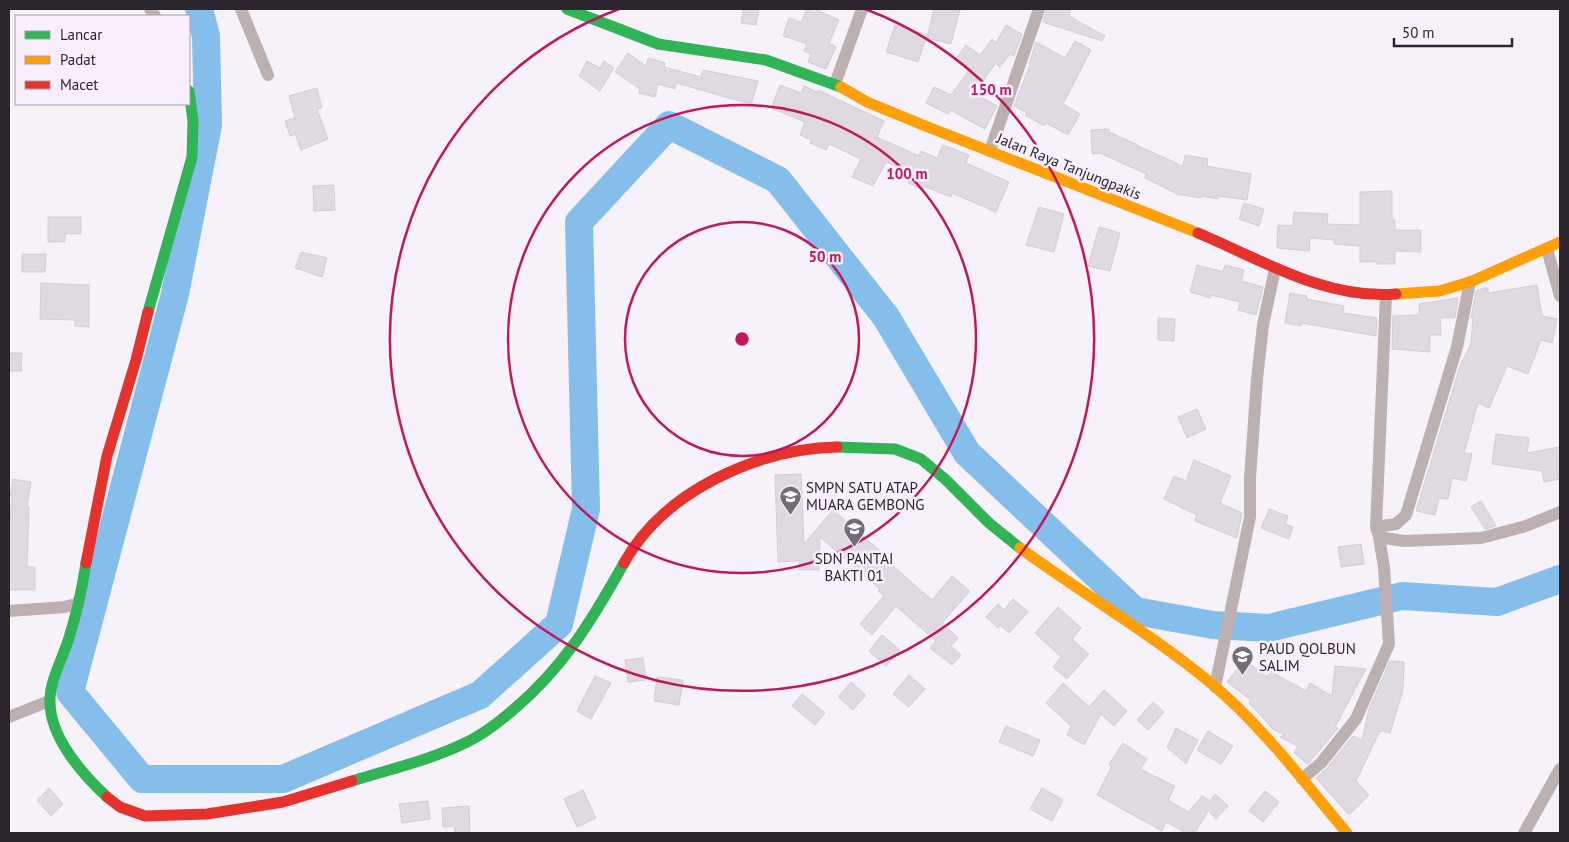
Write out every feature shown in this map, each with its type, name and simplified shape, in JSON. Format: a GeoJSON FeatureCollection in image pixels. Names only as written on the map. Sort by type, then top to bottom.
{"type":"FeatureCollection","features":[{"type":"Feature","properties":{"kind":"street"},"geometry":{"type":"LineString","coordinates":[[241,9],[268,75]]}},
{"type":"Feature","properties":{"kind":"street","name":"Jalan Raya Tanjungpakis"},"geometry":{"type":"LineString","coordinates":[[567,9],[658,44],[766,60],[835,84],[867,102],[1199,233],[1275,269],[1363,295],[1386,296],[1439,291],[1470,282],[1560,242]]}},
{"type":"Feature","properties":{"kind":"street"},"geometry":{"type":"LineString","coordinates":[[835,84],[862,9]]}},
{"type":"Feature","properties":{"kind":"street"},"geometry":{"type":"LineString","coordinates":[[990,151],[1039,9]]}},
{"type":"Feature","properties":{"kind":"street"},"geometry":{"type":"LineString","coordinates":[[190,98],[193,121],[192,157],[105,463],[79,603],[50,701],[59,732],[88,780],[109,800],[133,813],[150,816],[205,815],[248,811],[283,803],[436,755],[466,743],[494,726],[537,690],[561,664],[580,639],[598,610],[626,556],[645,529],[666,511],[725,474],[757,461],[792,451],[824,447],[898,449],[921,458],[988,522],[1010,540],[1215,687],[1302,779],[1347,833]]}},
{"type":"Feature","properties":{"kind":"street"},"geometry":{"type":"LineString","coordinates":[[1547,249],[1560,296]]}},
{"type":"Feature","properties":{"kind":"street"},"geometry":{"type":"LineString","coordinates":[[1215,687],[1250,517],[1250,478],[1257,379],[1263,325],[1275,269]]}},
{"type":"Feature","properties":{"kind":"street"},"geometry":{"type":"LineString","coordinates":[[1378,532],[1396,524],[1406,516],[1457,347],[1467,306],[1470,282]]}},
{"type":"Feature","properties":{"kind":"street"},"geometry":{"type":"LineString","coordinates":[[1302,779],[1321,763],[1356,719],[1389,644],[1385,583],[1378,532],[1386,296]]}},
{"type":"Feature","properties":{"kind":"street"},"geometry":{"type":"LineString","coordinates":[[1378,532],[1404,541],[1481,538],[1526,526],[1560,512]]}},
{"type":"Feature","properties":{"kind":"street"},"geometry":{"type":"LineString","coordinates":[[9,611],[55,608],[79,603]]}},
{"type":"Feature","properties":{"kind":"street"},"geometry":{"type":"LineString","coordinates":[[9,717],[50,701]]}},
{"type":"Feature","properties":{"kind":"street"},"geometry":{"type":"LineString","coordinates":[[1524,833],[1560,769]]}},
{"type":"Feature","properties":{"kind":"building"},"geometry":{"type":"Polygon","coordinates":[[[743,9],[759,9],[756,25],[741,23],[743,9]]]}},
{"type":"Feature","properties":{"kind":"building"},"geometry":{"type":"Polygon","coordinates":[[[807,9],[815,13],[817,10],[839,20],[829,43],[836,47],[826,69],[808,62],[811,54],[804,51],[807,44],[783,36],[789,18],[801,22],[807,9]]]}},
{"type":"Feature","properties":{"kind":"building"},"geometry":{"type":"Polygon","coordinates":[[[934,9],[960,9],[951,44],[927,38],[934,9]]]}},
{"type":"Feature","properties":{"kind":"building"},"geometry":{"type":"Polygon","coordinates":[[[1047,9],[1071,9],[1069,16],[1105,36],[1102,41],[1043,22],[1047,9]]]}},
{"type":"Feature","properties":{"kind":"building"},"geometry":{"type":"Polygon","coordinates":[[[895,25],[927,35],[918,62],[886,52],[895,25]]]}},
{"type":"Feature","properties":{"kind":"building"},"geometry":{"type":"Polygon","coordinates":[[[1006,25],[1022,34],[1014,56],[1010,54],[1000,67],[996,63],[974,93],[997,106],[985,129],[950,110],[948,114],[926,103],[934,87],[951,95],[970,69],[956,59],[966,45],[980,55],[992,39],[996,43],[1006,25]]]}},
{"type":"Feature","properties":{"kind":"building"},"geometry":{"type":"Polygon","coordinates":[[[1075,41],[1091,50],[1063,104],[1080,114],[1068,135],[1046,123],[1044,126],[1014,106],[1030,65],[1036,42],[1065,58],[1075,41]]]}},
{"type":"Feature","properties":{"kind":"building"},"geometry":{"type":"Polygon","coordinates":[[[628,53],[646,66],[648,58],[665,63],[664,67],[701,77],[703,70],[758,81],[751,104],[676,83],[675,89],[658,84],[655,97],[639,93],[640,89],[615,72],[628,53]]]}},
{"type":"Feature","properties":{"kind":"building"},"geometry":{"type":"Polygon","coordinates":[[[587,61],[600,68],[604,61],[614,68],[600,91],[579,76],[587,61]]]}},
{"type":"Feature","properties":{"kind":"building"},"geometry":{"type":"Polygon","coordinates":[[[780,85],[801,93],[804,86],[817,92],[818,90],[884,121],[877,137],[919,156],[921,151],[937,158],[943,145],[969,155],[966,163],[1009,182],[996,212],[952,193],[951,197],[923,186],[922,189],[908,183],[912,173],[886,162],[873,186],[852,177],[861,159],[829,144],[826,150],[810,143],[812,140],[800,135],[805,122],[771,108],[780,85]]]}},
{"type":"Feature","properties":{"kind":"building"},"geometry":{"type":"Polygon","coordinates":[[[317,88],[322,108],[317,109],[328,139],[301,150],[295,134],[290,136],[285,121],[295,118],[289,96],[317,88]]]}},
{"type":"Feature","properties":{"kind":"building"},"geometry":{"type":"Polygon","coordinates":[[[1109,129],[1109,132],[1183,166],[1185,155],[1208,159],[1207,166],[1251,174],[1247,200],[1218,196],[1218,199],[1201,196],[1201,198],[1177,194],[1145,178],[1146,174],[1100,153],[1092,154],[1091,130],[1109,129]]]}},
{"type":"Feature","properties":{"kind":"building"},"geometry":{"type":"Polygon","coordinates":[[[334,185],[335,210],[314,211],[313,186],[334,185]]]}},
{"type":"Feature","properties":{"kind":"building"},"geometry":{"type":"Polygon","coordinates":[[[1392,191],[1392,220],[1395,220],[1395,230],[1421,230],[1421,252],[1395,251],[1395,264],[1377,264],[1377,262],[1360,262],[1360,246],[1334,244],[1334,240],[1310,238],[1309,251],[1277,248],[1278,225],[1293,226],[1294,212],[1328,214],[1327,224],[1360,225],[1360,192],[1392,191]]]}},
{"type":"Feature","properties":{"kind":"building"},"geometry":{"type":"Polygon","coordinates":[[[1244,203],[1264,209],[1259,226],[1239,219],[1244,203]]]}},
{"type":"Feature","properties":{"kind":"building"},"geometry":{"type":"Polygon","coordinates":[[[1039,207],[1064,214],[1054,252],[1026,245],[1039,207]]]}},
{"type":"Feature","properties":{"kind":"building"},"geometry":{"type":"Polygon","coordinates":[[[48,217],[81,217],[81,234],[65,234],[65,242],[48,242],[48,217]]]}},
{"type":"Feature","properties":{"kind":"building"},"geometry":{"type":"Polygon","coordinates":[[[1099,227],[1120,233],[1110,271],[1088,266],[1099,227]]]}},
{"type":"Feature","properties":{"kind":"building"},"geometry":{"type":"Polygon","coordinates":[[[301,252],[327,258],[322,277],[295,268],[301,252]]]}},
{"type":"Feature","properties":{"kind":"building"},"geometry":{"type":"Polygon","coordinates":[[[22,254],[46,254],[45,272],[22,272],[22,254]]]}},
{"type":"Feature","properties":{"kind":"building"},"geometry":{"type":"Polygon","coordinates":[[[1197,265],[1223,272],[1225,265],[1244,270],[1241,281],[1263,287],[1256,315],[1238,310],[1240,302],[1211,295],[1210,298],[1190,292],[1197,265]]]}},
{"type":"Feature","properties":{"kind":"building"},"geometry":{"type":"Polygon","coordinates":[[[41,283],[89,285],[89,327],[75,326],[75,320],[40,319],[41,283]]]}},
{"type":"Feature","properties":{"kind":"building"},"geometry":{"type":"Polygon","coordinates":[[[1537,285],[1542,316],[1557,319],[1552,343],[1541,340],[1528,374],[1507,366],[1489,408],[1478,403],[1464,453],[1472,454],[1466,481],[1452,478],[1448,499],[1439,498],[1435,515],[1416,511],[1460,366],[1471,344],[1473,318],[1471,318],[1476,291],[1488,288],[1488,293],[1537,285]]]}},
{"type":"Feature","properties":{"kind":"building"},"geometry":{"type":"Polygon","coordinates":[[[1290,293],[1307,296],[1306,299],[1344,306],[1343,313],[1377,318],[1376,336],[1302,323],[1301,326],[1285,323],[1290,293]]]}},
{"type":"Feature","properties":{"kind":"building"},"geometry":{"type":"Polygon","coordinates":[[[1458,298],[1455,318],[1440,318],[1441,335],[1430,335],[1430,352],[1392,349],[1393,316],[1419,315],[1419,304],[1458,298]]]}},
{"type":"Feature","properties":{"kind":"building"},"geometry":{"type":"Polygon","coordinates":[[[1158,318],[1175,319],[1174,341],[1158,340],[1158,318]]]}},
{"type":"Feature","properties":{"kind":"building"},"geometry":{"type":"Polygon","coordinates":[[[9,353],[22,353],[21,371],[9,371],[9,353]]]}},
{"type":"Feature","properties":{"kind":"building"},"geometry":{"type":"Polygon","coordinates":[[[1197,409],[1206,429],[1187,438],[1178,417],[1197,409]]]}},
{"type":"Feature","properties":{"kind":"building"},"geometry":{"type":"Polygon","coordinates":[[[1496,434],[1529,438],[1527,453],[1560,447],[1560,479],[1544,482],[1542,471],[1492,464],[1496,434]]]}},
{"type":"Feature","properties":{"kind":"building"},"geometry":{"type":"Polygon","coordinates":[[[1194,460],[1231,476],[1220,503],[1242,513],[1237,538],[1195,521],[1197,515],[1164,499],[1174,476],[1186,481],[1194,460]]]}},
{"type":"Feature","properties":{"kind":"building"},"geometry":{"type":"Polygon","coordinates":[[[801,474],[804,544],[833,510],[894,563],[892,565],[932,600],[952,576],[970,591],[942,623],[958,638],[951,646],[961,655],[952,665],[930,648],[936,641],[896,606],[872,635],[860,624],[884,596],[878,591],[880,589],[820,537],[819,570],[799,570],[800,561],[778,562],[775,475],[801,474]]]}},
{"type":"Feature","properties":{"kind":"building"},"geometry":{"type":"Polygon","coordinates":[[[13,479],[31,482],[27,506],[29,507],[27,567],[35,567],[35,590],[9,590],[9,527],[12,496],[10,496],[13,479]]]}},
{"type":"Feature","properties":{"kind":"building"},"geometry":{"type":"Polygon","coordinates":[[[1481,501],[1496,526],[1485,529],[1471,507],[1481,501]]]}},
{"type":"Feature","properties":{"kind":"building"},"geometry":{"type":"Polygon","coordinates":[[[1269,509],[1288,516],[1285,524],[1293,527],[1289,539],[1261,528],[1269,509]]]}},
{"type":"Feature","properties":{"kind":"building"},"geometry":{"type":"Polygon","coordinates":[[[1361,544],[1364,564],[1341,567],[1338,547],[1361,544]]]}},
{"type":"Feature","properties":{"kind":"building"},"geometry":{"type":"Polygon","coordinates":[[[1013,599],[1028,612],[1009,633],[1000,625],[998,628],[986,617],[998,604],[1004,610],[1013,599]]]}},
{"type":"Feature","properties":{"kind":"building"},"geometry":{"type":"Polygon","coordinates":[[[1058,607],[1081,628],[1072,639],[1089,654],[1067,679],[1053,667],[1061,657],[1035,633],[1058,607]]]}},
{"type":"Feature","properties":{"kind":"building"},"geometry":{"type":"Polygon","coordinates":[[[882,635],[900,650],[886,666],[869,651],[882,635]]]}},
{"type":"Feature","properties":{"kind":"building"},"geometry":{"type":"Polygon","coordinates":[[[643,658],[646,680],[628,682],[625,660],[643,658]]]}},
{"type":"Feature","properties":{"kind":"building"},"geometry":{"type":"Polygon","coordinates":[[[1245,660],[1267,677],[1270,671],[1306,691],[1310,683],[1332,696],[1335,666],[1366,669],[1335,727],[1338,728],[1308,764],[1294,753],[1298,746],[1280,737],[1285,735],[1273,729],[1249,703],[1251,700],[1227,682],[1245,660]]]}},
{"type":"Feature","properties":{"kind":"building"},"geometry":{"type":"Polygon","coordinates":[[[1390,661],[1404,662],[1403,690],[1390,733],[1380,731],[1356,781],[1369,795],[1349,815],[1316,778],[1327,768],[1353,736],[1362,740],[1369,709],[1390,661]]]}},
{"type":"Feature","properties":{"kind":"building"},"geometry":{"type":"Polygon","coordinates":[[[909,675],[925,689],[909,707],[893,694],[909,675]]]}},
{"type":"Feature","properties":{"kind":"building"},"geometry":{"type":"Polygon","coordinates":[[[595,676],[611,683],[591,719],[577,711],[595,676]]]}},
{"type":"Feature","properties":{"kind":"building"},"geometry":{"type":"Polygon","coordinates":[[[657,677],[683,680],[679,705],[654,701],[657,677]]]}},
{"type":"Feature","properties":{"kind":"building"},"geometry":{"type":"Polygon","coordinates":[[[851,682],[866,695],[853,710],[838,697],[851,682]]]}},
{"type":"Feature","properties":{"kind":"building"},"geometry":{"type":"Polygon","coordinates":[[[1063,683],[1089,707],[1104,690],[1127,711],[1114,726],[1101,714],[1084,745],[1067,735],[1071,726],[1046,703],[1063,683]]]}},
{"type":"Feature","properties":{"kind":"building"},"geometry":{"type":"Polygon","coordinates":[[[802,694],[825,713],[815,725],[792,706],[802,694]]]}},
{"type":"Feature","properties":{"kind":"building"},"geometry":{"type":"Polygon","coordinates":[[[1153,702],[1164,712],[1148,730],[1137,720],[1153,702]]]}},
{"type":"Feature","properties":{"kind":"building"},"geometry":{"type":"Polygon","coordinates":[[[1006,726],[1040,740],[1033,756],[999,742],[1006,726]]]}},
{"type":"Feature","properties":{"kind":"building"},"geometry":{"type":"Polygon","coordinates":[[[1176,728],[1198,740],[1186,764],[1167,747],[1176,728]]]}},
{"type":"Feature","properties":{"kind":"building"},"geometry":{"type":"Polygon","coordinates":[[[1208,731],[1233,746],[1221,764],[1197,750],[1208,731]]]}},
{"type":"Feature","properties":{"kind":"building"},"geometry":{"type":"Polygon","coordinates":[[[1123,743],[1147,759],[1140,769],[1175,786],[1168,800],[1188,812],[1202,796],[1210,801],[1215,794],[1228,806],[1216,819],[1208,811],[1195,833],[1186,833],[1166,822],[1162,831],[1097,795],[1112,766],[1109,764],[1123,743]]]}},
{"type":"Feature","properties":{"kind":"building"},"geometry":{"type":"Polygon","coordinates":[[[49,788],[63,804],[51,816],[37,800],[49,788]]]}},
{"type":"Feature","properties":{"kind":"building"},"geometry":{"type":"Polygon","coordinates":[[[1042,788],[1063,800],[1052,821],[1030,809],[1042,788]]]}},
{"type":"Feature","properties":{"kind":"building"},"geometry":{"type":"Polygon","coordinates":[[[583,790],[596,818],[577,827],[564,799],[583,790]]]}},
{"type":"Feature","properties":{"kind":"building"},"geometry":{"type":"Polygon","coordinates":[[[1265,791],[1279,802],[1263,822],[1249,811],[1265,791]]]}},
{"type":"Feature","properties":{"kind":"building"},"geometry":{"type":"Polygon","coordinates":[[[428,801],[430,819],[402,823],[399,804],[428,801]]]}},
{"type":"Feature","properties":{"kind":"building"},"geometry":{"type":"Polygon","coordinates":[[[469,806],[470,833],[455,833],[454,826],[443,827],[442,808],[469,806]]]}},
{"type":"Feature","properties":{"kind":"waterway"},"geometry":{"type":"LineString","coordinates":[[199,9],[206,36],[208,125],[175,294],[70,692],[142,779],[283,779],[480,695],[559,624],[586,509],[579,222],[669,125],[778,180],[886,317],[967,453],[1135,611],[1213,625],[1269,628],[1402,596],[1497,602],[1560,579]]}},
{"type":"Feature","properties":{"kind":"traffic: fast"},"geometry":{"type":"LineString","coordinates":[[567,9],[658,44],[766,60],[841,87]]}},
{"type":"Feature","properties":{"kind":"traffic: fast"},"geometry":{"type":"LineString","coordinates":[[148,312],[192,157],[193,121],[190,98]]}},
{"type":"Feature","properties":{"kind":"traffic: fast"},"geometry":{"type":"LineString","coordinates":[[837,447],[895,449],[921,459],[945,479],[989,523],[1020,548]]}},
{"type":"Feature","properties":{"kind":"traffic: fast"},"geometry":{"type":"LineString","coordinates":[[86,563],[74,622],[52,685],[51,714],[55,727],[69,753],[87,777],[107,797]]}},
{"type":"Feature","properties":{"kind":"traffic: fast"},"geometry":{"type":"LineString","coordinates":[[352,781],[425,759],[467,742],[491,728],[531,694],[562,660],[576,642],[624,563]]}},
{"type":"Feature","properties":{"kind":"traffic: slow"},"geometry":{"type":"LineString","coordinates":[[841,87],[867,102],[923,125],[1198,233]]}},
{"type":"Feature","properties":{"kind":"traffic: slow"},"geometry":{"type":"LineString","coordinates":[[1396,294],[1439,291],[1470,282],[1560,242]]}},
{"type":"Feature","properties":{"kind":"traffic: slow"},"geometry":{"type":"LineString","coordinates":[[1020,548],[1166,648],[1212,684],[1249,718],[1347,833]]}},
{"type":"Feature","properties":{"kind":"traffic: jam"},"geometry":{"type":"LineString","coordinates":[[1198,233],[1294,276],[1319,284],[1344,291],[1396,294]]}},
{"type":"Feature","properties":{"kind":"traffic: jam"},"geometry":{"type":"LineString","coordinates":[[86,563],[107,456],[136,360],[148,312]]}},
{"type":"Feature","properties":{"kind":"traffic: jam"},"geometry":{"type":"LineString","coordinates":[[624,563],[641,537],[663,515],[688,495],[716,479],[745,466],[776,456],[837,447]]}},
{"type":"Feature","properties":{"kind":"traffic: jam"},"geometry":{"type":"LineString","coordinates":[[107,797],[120,807],[145,816],[207,814],[283,802],[352,781]]}},
{"type":"Feature","properties":{"kind":"place","name":"SMPN SATU ATAP MUARA GEMBONG"},"geometry":{"type":"Point","coordinates":[790,515]}},
{"type":"Feature","properties":{"kind":"place","name":"SDN PANTAI BAKTI 01"},"geometry":{"type":"Point","coordinates":[854,548]}},
{"type":"Feature","properties":{"kind":"place","name":"PAUD QOLBUN SALIM"},"geometry":{"type":"Point","coordinates":[1243,676]}}]}
